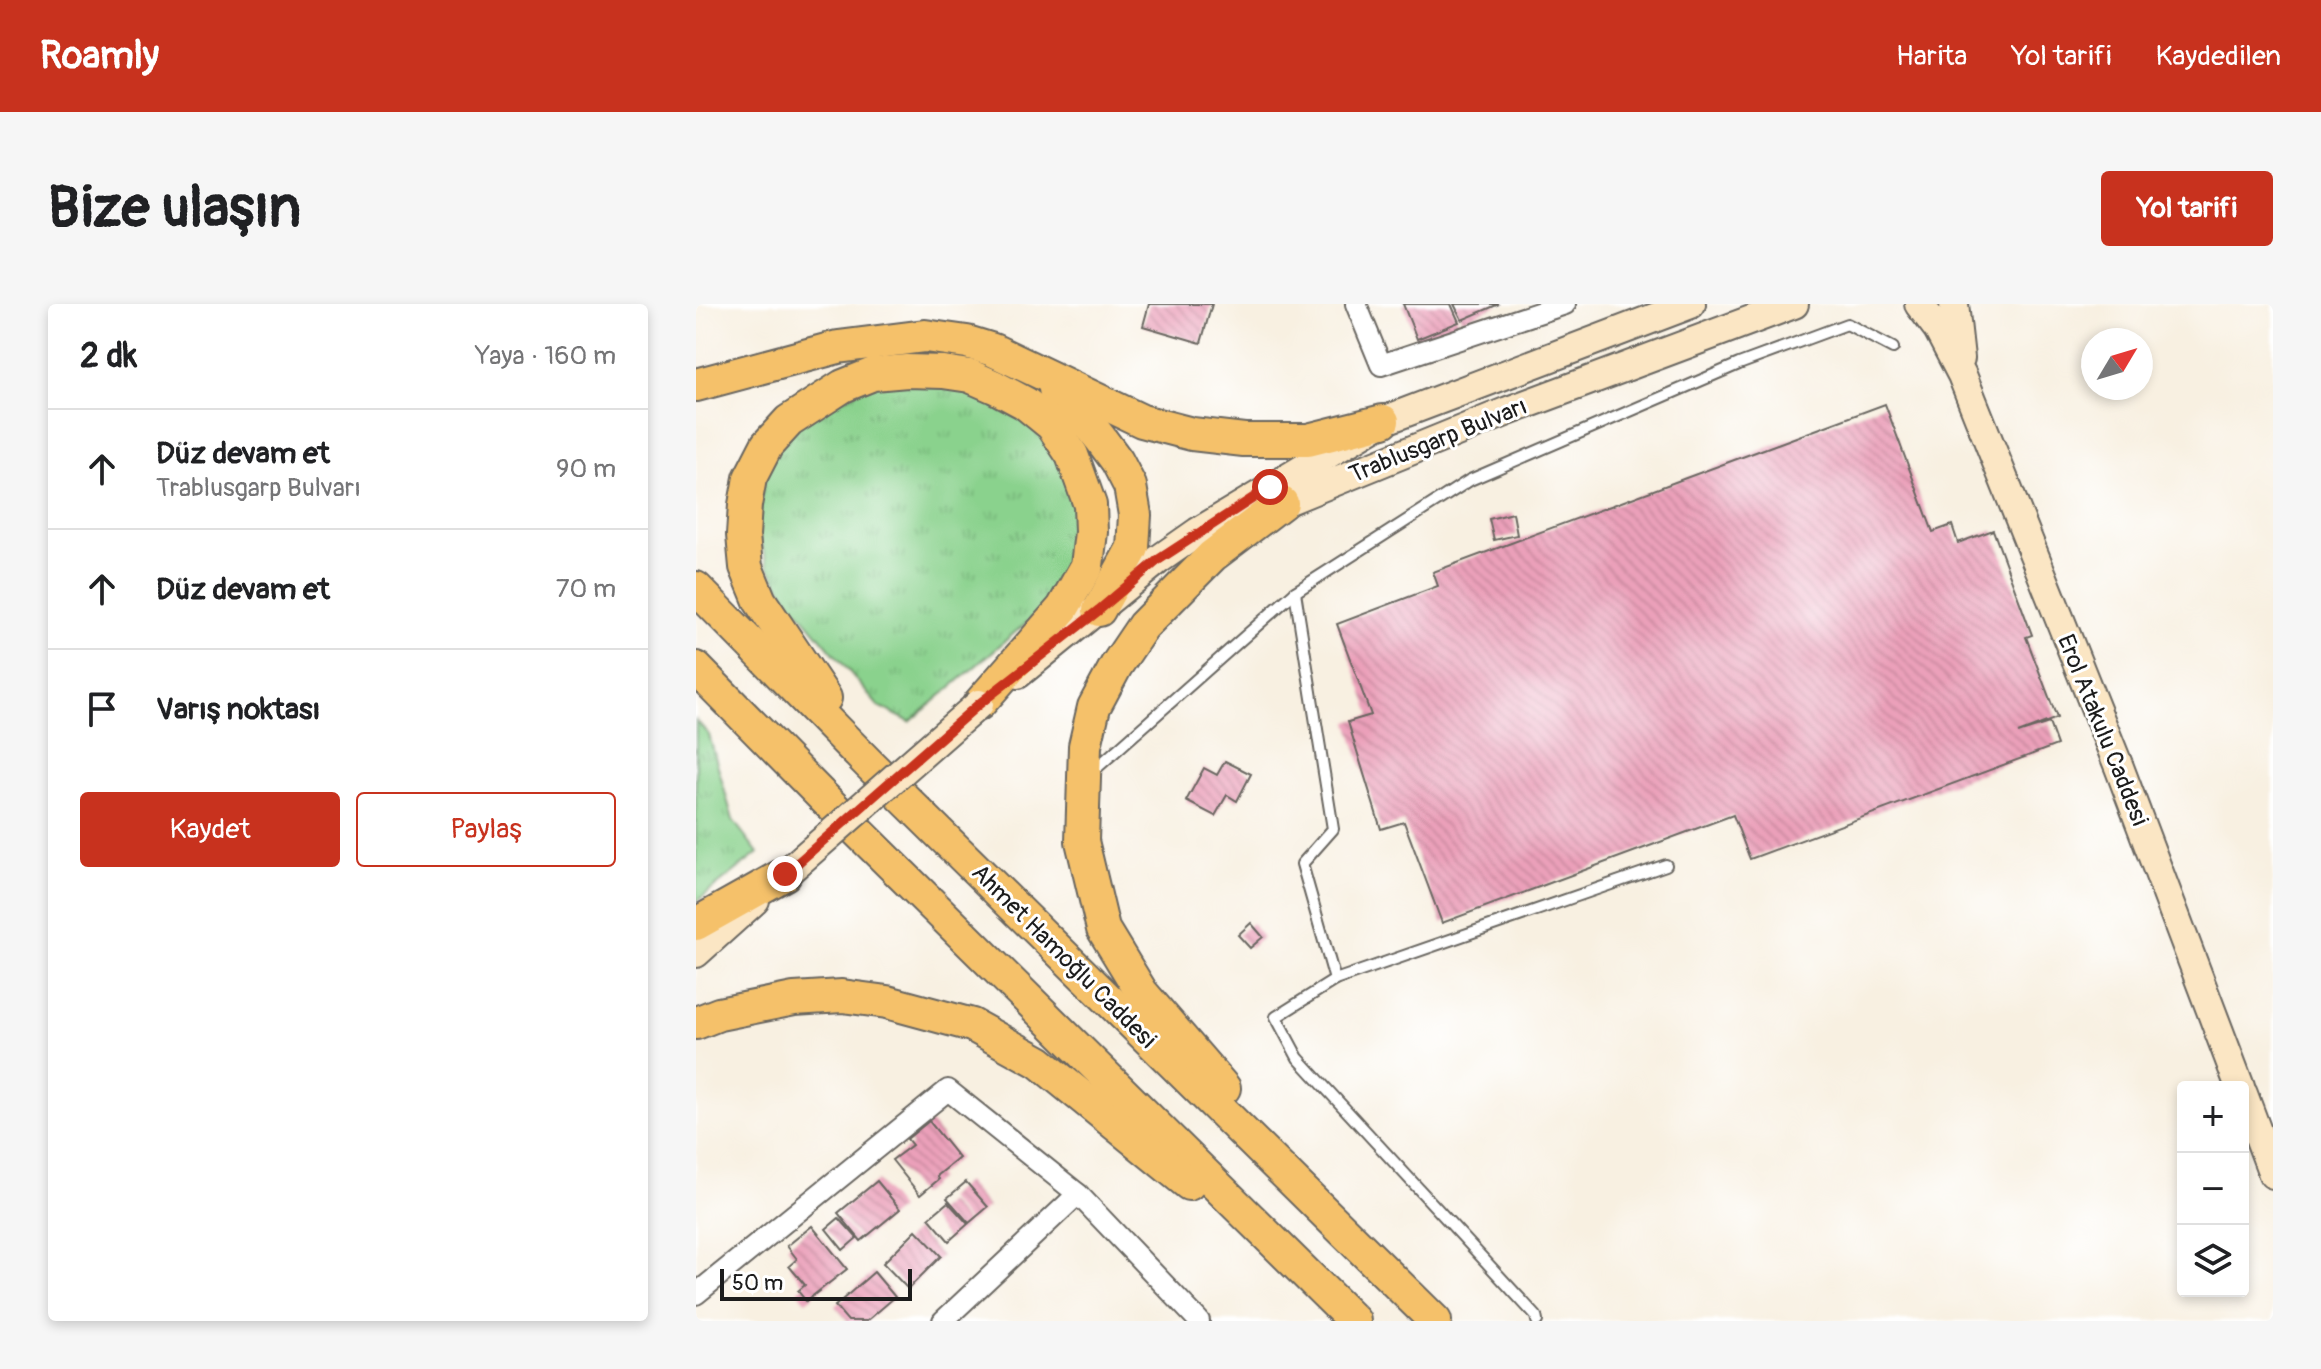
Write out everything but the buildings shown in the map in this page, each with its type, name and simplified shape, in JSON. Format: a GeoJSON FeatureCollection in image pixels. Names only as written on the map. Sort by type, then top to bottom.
{"type":"FeatureCollection","features":[{"type":"Feature","properties":{"kind":"highway"},"geometry":{"type":"LineString","coordinates":[[696,385],[838,347],[925,336],[967,342],[993,350],[1142,421],[1192,434],[1244,440],[1308,440],[1383,421]]}},
{"type":"Feature","properties":{"kind":"highway"},"geometry":{"type":"LineString","coordinates":[[1025,365],[1072,403],[1117,461],[1130,486],[1135,515],[1133,548],[1099,610]]}},
{"type":"Feature","properties":{"kind":"highway"},"geometry":{"type":"LineString","coordinates":[[869,764],[760,601],[746,567],[743,535],[750,478],[767,445],[789,421],[815,403],[843,386],[873,374],[943,372],[970,376],[995,387],[1025,403],[1052,425],[1072,455],[1083,481],[1090,505],[1087,566],[1063,608],[979,704]]}},
{"type":"Feature","properties":{"kind":"highway"},"geometry":{"type":"LineString","coordinates":[[1282,503],[1212,556],[1143,626],[1116,666],[1094,707],[1085,746],[1082,841],[1103,929],[1142,993],[1195,1053],[1324,1212]]}},
{"type":"Feature","properties":{"kind":"highway","name":"Ahmet Hamoğlu Caddesi"},"geometry":{"type":"LineString","coordinates":[[696,588],[869,764],[1435,1321]]}},
{"type":"Feature","properties":{"kind":"highway"},"geometry":{"type":"LineString","coordinates":[[696,668],[1354,1321]]}},
{"type":"Feature","properties":{"kind":"highway"},"geometry":{"type":"LineString","coordinates":[[696,692],[725,721],[825,799]]}},
{"type":"Feature","properties":{"kind":"highway"},"geometry":{"type":"LineString","coordinates":[[696,924],[785,874]]}},
{"type":"Feature","properties":{"kind":"highway"},"geometry":{"type":"LineString","coordinates":[[696,1023],[719,1014],[794,999],[842,996],[887,1002],[972,1025],[1039,1062],[1184,1180],[1287,1256]]}},
{"type":"Feature","properties":{"kind":"main road","name":"Trablusgarp Bulvarı"},"geometry":{"type":"LineString","coordinates":[[696,953],[979,704],[1158,560],[1198,532],[1383,421],[1691,304]]}},
{"type":"Feature","properties":{"kind":"main road","name":"Trablusgarp Bulvarı"},"geometry":{"type":"LineString","coordinates":[[1099,610],[1204,544],[1282,503],[1508,411],[1794,304]]}},
{"type":"Feature","properties":{"kind":"main road"},"geometry":{"type":"LineString","coordinates":[[1919,304],[1938,329],[1962,375]]}},
{"type":"Feature","properties":{"kind":"main road"},"geometry":{"type":"LineString","coordinates":[[1954,304],[1962,375]]}},
{"type":"Feature","properties":{"kind":"main road","name":"Erol Atakulu Caddesi"},"geometry":{"type":"LineString","coordinates":[[1962,375],[2119,767],[2238,1081]]}},
{"type":"Feature","properties":{"kind":"main road"},"geometry":{"type":"LineString","coordinates":[[2249,1106],[2268,1146],[2273,1174]]}},
{"type":"Feature","properties":{"kind":"street"},"geometry":{"type":"LineString","coordinates":[[1356,304],[1381,365],[1565,304]]}},
{"type":"Feature","properties":{"kind":"street"},"geometry":{"type":"LineString","coordinates":[[696,1294],[948,1090],[1078,1194],[1199,1321]]}},
{"type":"Feature","properties":{"kind":"street"},"geometry":{"type":"LineString","coordinates":[[943,1321],[1078,1194]]}},
{"type":"Feature","properties":{"kind":"lane"},"geometry":{"type":"LineString","coordinates":[[1084,779],[1295,592],[1470,480],[1739,364],[1847,324],[1893,348]]}},
{"type":"Feature","properties":{"kind":"lane"},"geometry":{"type":"LineString","coordinates":[[1295,592],[1333,829],[1302,864],[1335,980]]}},
{"type":"Feature","properties":{"kind":"lane"},"geometry":{"type":"LineString","coordinates":[[1537,1321],[1536,1316],[1298,1058],[1276,1017],[1335,980],[1666,865]]}},
{"type":"Feature","properties":{"kind":"green space"},"geometry":{"type":"Polygon","coordinates":[[[943,377],[1041,421],[1073,468],[1077,555],[1053,600],[910,722],[878,706],[789,600],[768,566],[757,529],[767,460],[797,423],[875,382],[943,377]]]}},
{"type":"Feature","properties":{"kind":"green space"},"geometry":{"type":"Polygon","coordinates":[[[696,720],[709,735],[733,820],[758,853],[696,902],[696,720]]]}},
{"type":"Feature","properties":{"kind":"route"},"geometry":{"type":"LineString","coordinates":[[785,874],[979,704],[1158,560],[1270,487]]}}]}
